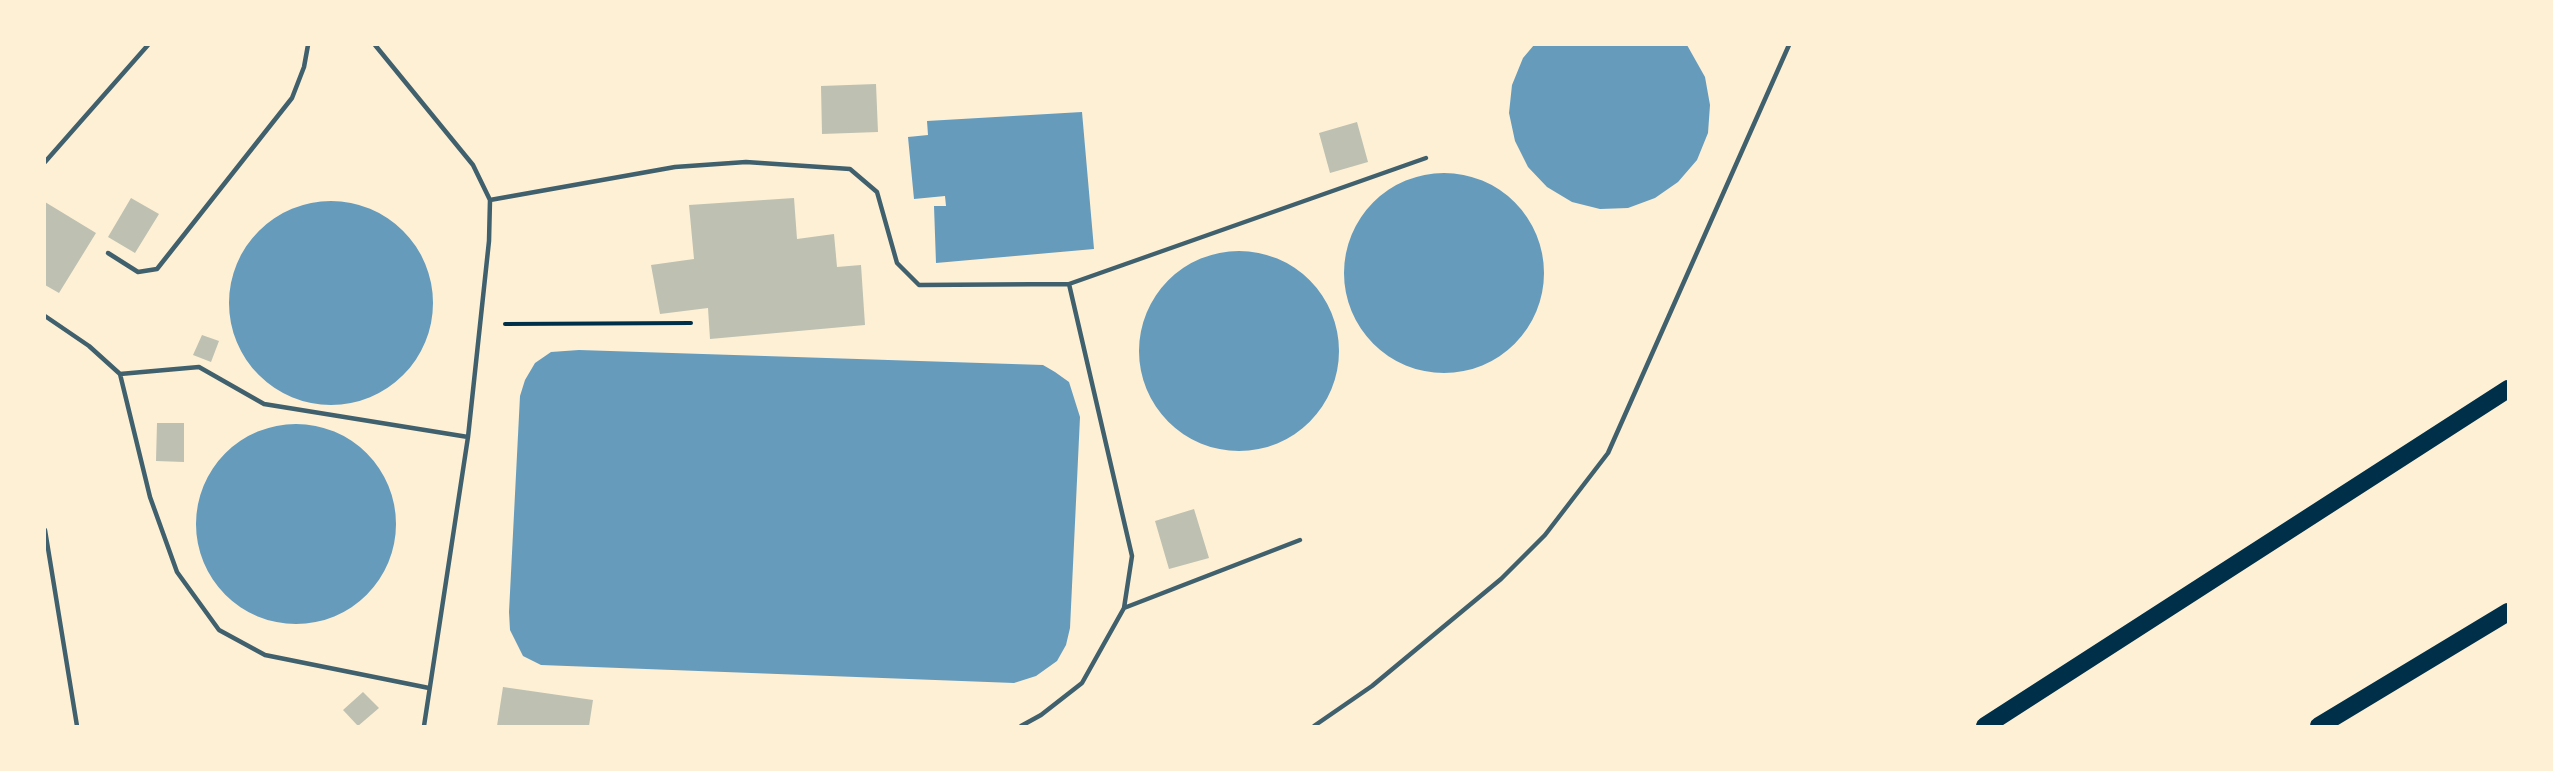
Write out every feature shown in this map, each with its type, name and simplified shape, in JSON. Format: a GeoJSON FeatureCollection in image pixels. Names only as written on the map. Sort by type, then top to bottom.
{"type":"FeatureCollection","features":[{"type":"Feature","properties":{"kind":"highway"},"geometry":{"type":"LineString","coordinates":[[1985,726],[2508,389]]}},
{"type":"Feature","properties":{"kind":"highway"},"geometry":{"type":"LineString","coordinates":[[2319,726],[2508,612]]}},
{"type":"Feature","properties":{"kind":"lane"},"geometry":{"type":"LineString","coordinates":[[45,162],[148,45]]}},
{"type":"Feature","properties":{"kind":"lane"},"geometry":{"type":"LineString","coordinates":[[108,253],[138,272],[157,269],[292,98],[304,67],[308,45]]}},
{"type":"Feature","properties":{"kind":"lane"},"geometry":{"type":"LineString","coordinates":[[375,45],[473,165],[490,200],[468,437],[424,726]]}},
{"type":"Feature","properties":{"kind":"lane"},"geometry":{"type":"LineString","coordinates":[[1314,726],[1372,686],[1501,579],[1545,535],[1608,453],[1789,45]]}},
{"type":"Feature","properties":{"kind":"lane"},"geometry":{"type":"LineString","coordinates":[[490,200],[675,167],[746,162],[850,170],[877,192],[897,263],[919,285],[1069,284],[1426,158]]}},
{"type":"Feature","properties":{"kind":"lane"},"geometry":{"type":"LineString","coordinates":[[1021,726],[1041,715],[1082,683],[1124,608],[1132,556],[1069,284]]}},
{"type":"Feature","properties":{"kind":"lane"},"geometry":{"type":"LineString","coordinates":[[45,316],[89,346],[120,375],[150,497],[177,572],[219,630],[265,655],[429,688]]}},
{"type":"Feature","properties":{"kind":"lane"},"geometry":{"type":"LineString","coordinates":[[120,375],[199,367],[264,404],[468,437]]}},
{"type":"Feature","properties":{"kind":"lane"},"geometry":{"type":"LineString","coordinates":[[45,530],[77,726]]}},
{"type":"Feature","properties":{"kind":"lane"},"geometry":{"type":"LineString","coordinates":[[1124,608],[1300,540]]}},
{"type":"Feature","properties":{"kind":"path"},"geometry":{"type":"LineString","coordinates":[[480,324],[692,323]]}},
{"type":"Feature","properties":{"kind":"water"},"geometry":{"type":"Polygon","coordinates":[[[1534,45],[1687,45],[1705,77],[1710,105],[1708,133],[1697,160],[1678,182],[1655,198],[1628,208],[1600,209],[1572,202],[1547,187],[1528,167],[1515,141],[1509,113],[1512,85],[1523,58],[1534,45]]]}},
{"type":"Feature","properties":{"kind":"water"},"geometry":{"type":"Polygon","coordinates":[[[1082,112],[1094,249],[936,263],[934,206],[946,206],[945,196],[914,199],[908,137],[928,135],[927,121],[1082,112]]]}},
{"type":"Feature","properties":{"kind":"water"},"geometry":{"type":"Polygon","coordinates":[[[1444,173],[1473,177],[1500,190],[1515,202],[1527,217],[1540,244],[1544,273],[1540,302],[1527,329],[1515,344],[1500,356],[1473,369],[1444,373],[1415,369],[1388,356],[1373,344],[1361,329],[1348,302],[1344,273],[1348,244],[1361,217],[1373,202],[1388,190],[1415,177],[1444,173]]]}},
{"type":"Feature","properties":{"kind":"water"},"geometry":{"type":"Polygon","coordinates":[[[321,201],[341,201],[361,205],[379,213],[396,224],[410,238],[429,273],[433,303],[429,333],[421,351],[410,368],[396,382],[361,401],[341,405],[321,405],[301,401],[283,393],[266,382],[252,368],[233,333],[229,313],[229,293],[233,273],[241,255],[252,238],[266,224],[301,205],[321,201]]]}},
{"type":"Feature","properties":{"kind":"water"},"geometry":{"type":"Polygon","coordinates":[[[1239,251],[1268,255],[1295,268],[1310,280],[1322,295],[1335,322],[1339,351],[1335,380],[1322,407],[1310,422],[1295,434],[1268,447],[1239,451],[1210,447],[1183,434],[1168,422],[1156,407],[1143,380],[1139,351],[1143,322],[1156,295],[1168,280],[1183,268],[1210,255],[1239,251]]]}},
{"type":"Feature","properties":{"kind":"water"},"geometry":{"type":"Polygon","coordinates":[[[579,350],[1043,365],[1055,372],[1069,382],[1080,417],[1070,628],[1066,645],[1057,661],[1036,676],[1014,683],[541,665],[523,656],[510,630],[509,612],[520,396],[525,380],[535,363],[551,352],[579,350]]]}},
{"type":"Feature","properties":{"kind":"water"},"geometry":{"type":"Polygon","coordinates":[[[296,424],[325,428],[343,436],[367,453],[384,477],[392,495],[396,524],[392,553],[384,571],[367,595],[343,612],[325,620],[296,624],[267,620],[249,612],[225,595],[208,571],[200,553],[196,524],[200,495],[208,477],[225,453],[249,436],[267,428],[296,424]]]}},
{"type":"Feature","properties":{"kind":"building"},"geometry":{"type":"Polygon","coordinates":[[[876,84],[878,132],[822,134],[821,86],[876,84]]]}},
{"type":"Feature","properties":{"kind":"building"},"geometry":{"type":"Polygon","coordinates":[[[1357,122],[1368,162],[1330,173],[1319,133],[1357,122]]]}},
{"type":"Feature","properties":{"kind":"building"},"geometry":{"type":"Polygon","coordinates":[[[131,198],[159,214],[135,253],[108,237],[131,198]]]}},
{"type":"Feature","properties":{"kind":"building"},"geometry":{"type":"Polygon","coordinates":[[[794,198],[797,239],[834,234],[837,267],[861,265],[865,325],[710,339],[708,308],[660,314],[651,265],[694,259],[689,205],[794,198]]]}},
{"type":"Feature","properties":{"kind":"building"},"geometry":{"type":"Polygon","coordinates":[[[45,202],[96,233],[59,293],[45,285],[45,202]]]}},
{"type":"Feature","properties":{"kind":"building"},"geometry":{"type":"Polygon","coordinates":[[[202,335],[219,341],[211,362],[193,355],[202,335]]]}},
{"type":"Feature","properties":{"kind":"building"},"geometry":{"type":"Polygon","coordinates":[[[157,423],[184,423],[184,462],[156,461],[157,423]]]}},
{"type":"Feature","properties":{"kind":"building"},"geometry":{"type":"Polygon","coordinates":[[[1194,509],[1209,558],[1169,569],[1155,521],[1194,509]]]}},
{"type":"Feature","properties":{"kind":"building"},"geometry":{"type":"Polygon","coordinates":[[[503,687],[593,700],[589,726],[497,726],[503,687]]]}},
{"type":"Feature","properties":{"kind":"building"},"geometry":{"type":"Polygon","coordinates":[[[363,692],[379,708],[358,726],[343,710],[363,692]]]}}]}
